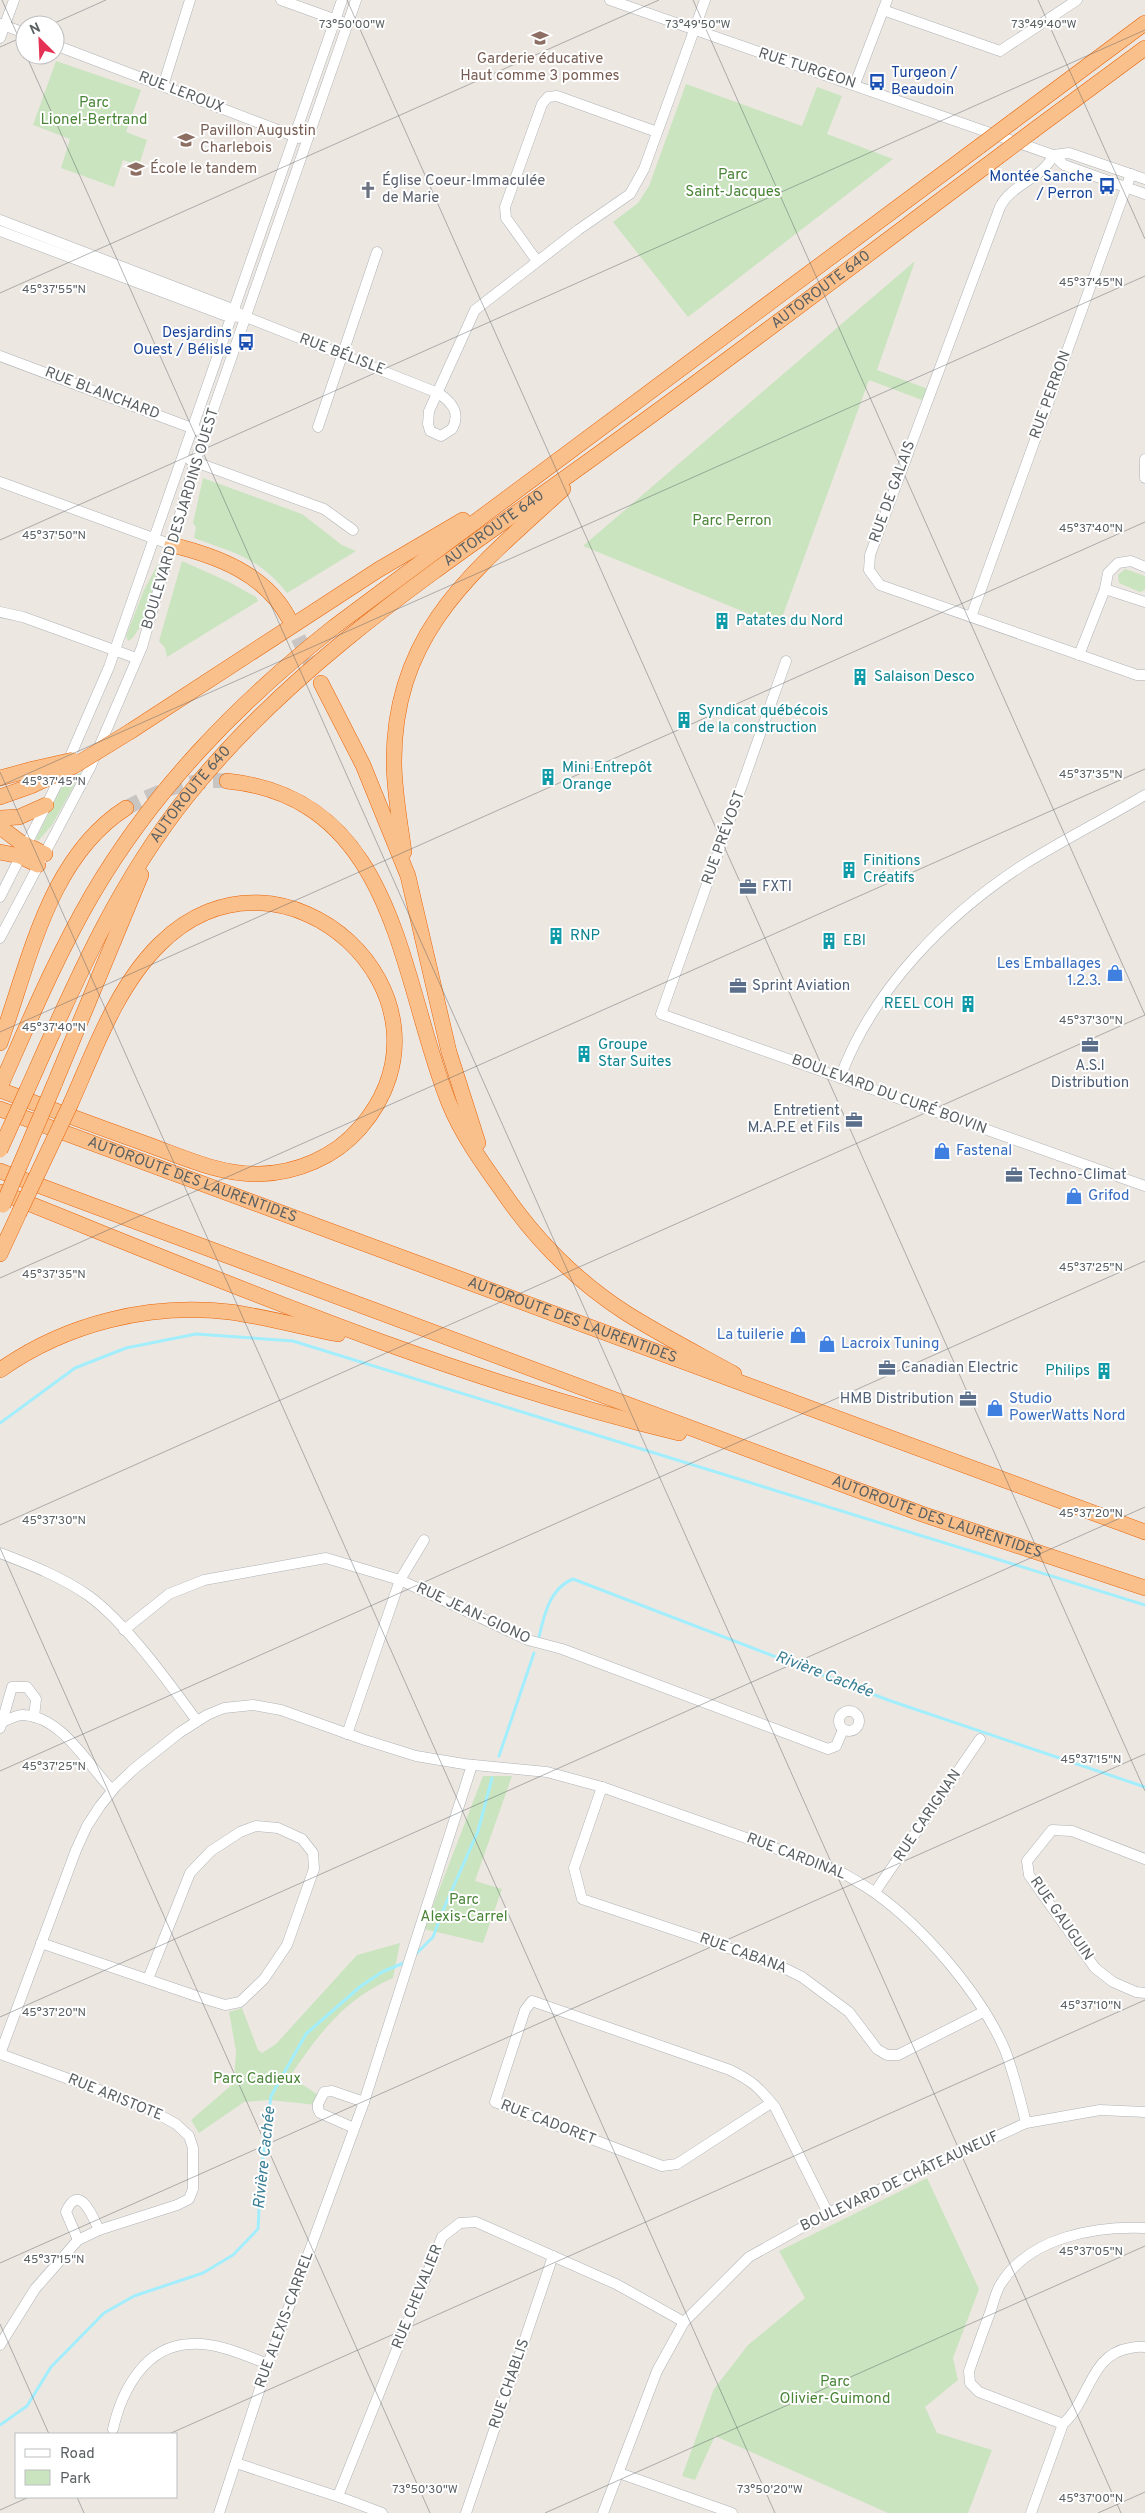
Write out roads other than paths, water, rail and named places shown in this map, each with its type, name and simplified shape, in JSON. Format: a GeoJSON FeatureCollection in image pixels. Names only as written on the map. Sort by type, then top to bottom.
{"type":"FeatureCollection","features":[{"type":"Feature","properties":{"kind":"highway","name":"AUTOROUTE 640"},"geometry":{"type":"LineString","coordinates":[[1,1086],[48,981],[89,901],[126,841],[182,768],[240,707],[299,655],[524,485],[1145,23]]}},
{"type":"Feature","properties":{"kind":"highway","name":"AUTOROUTE 640"},"geometry":{"type":"LineString","coordinates":[[0,1150],[93,945],[128,881],[157,837],[188,796],[230,746],[264,710],[320,660],[506,520],[609,447],[1145,48]]}},
{"type":"Feature","properties":{"kind":"highway"},"geometry":{"type":"LineString","coordinates":[[486,1165],[455,1074],[408,876],[395,787],[394,748],[399,708],[418,650],[439,613],[472,573],[609,447]]}},
{"type":"Feature","properties":{"kind":"highway"},"geometry":{"type":"LineString","coordinates":[[0,797],[31,786],[89,757],[378,570],[524,485]]}},
{"type":"Feature","properties":{"kind":"highway"},"geometry":{"type":"LineString","coordinates":[[172,545],[250,575],[270,591],[288,617]]}},
{"type":"Feature","properties":{"kind":"highway"},"geometry":{"type":"LineString","coordinates":[[321,683],[362,764],[408,876]]}},
{"type":"Feature","properties":{"kind":"highway"},"geometry":{"type":"LineString","coordinates":[[0,778],[89,757]]}},
{"type":"Feature","properties":{"kind":"highway"},"geometry":{"type":"LineString","coordinates":[[227,781],[261,786],[296,799],[329,822],[357,852],[374,880],[386,908],[450,1105],[468,1140],[511,1204],[532,1229],[565,1264],[591,1287],[638,1320],[772,1396]]}},
{"type":"Feature","properties":{"kind":"highway"},"geometry":{"type":"LineString","coordinates":[[0,818],[19,818],[46,805]]}},
{"type":"Feature","properties":{"kind":"highway"},"geometry":{"type":"LineString","coordinates":[[0,1043],[46,914],[67,868],[93,834],[126,808]]}},
{"type":"Feature","properties":{"kind":"highway"},"geometry":{"type":"LineString","coordinates":[[0,827],[23,850],[42,860]]}},
{"type":"Feature","properties":{"kind":"highway"},"geometry":{"type":"LineString","coordinates":[[0,1210],[157,837]]}},
{"type":"Feature","properties":{"kind":"highway"},"geometry":{"type":"LineString","coordinates":[[0,852],[23,850]]}},
{"type":"Feature","properties":{"kind":"highway"},"geometry":{"type":"LineString","coordinates":[[0,1254],[19,1213],[71,1103],[115,1008],[159,944],[184,924],[219,908],[250,904],[289,907],[319,919],[342,934],[358,949],[375,971],[387,1000],[393,1027],[393,1054],[387,1080],[376,1106],[355,1134],[338,1148],[320,1159],[291,1170],[254,1174],[217,1169],[1,1086]]}},
{"type":"Feature","properties":{"kind":"highway","name":"AUTOROUTE DES LAURENTIDES"},"geometry":{"type":"LineString","coordinates":[[0,1109],[772,1396],[1145,1532]]}},
{"type":"Feature","properties":{"kind":"highway","name":"AUTOROUTE DES LAURENTIDES"},"geometry":{"type":"LineString","coordinates":[[0,1171],[969,1530],[1145,1588]]}},
{"type":"Feature","properties":{"kind":"highway"},"geometry":{"type":"LineString","coordinates":[[0,1192],[281,1305],[388,1345],[604,1415],[746,1448]]}},
{"type":"Feature","properties":{"kind":"highway"},"geometry":{"type":"LineString","coordinates":[[0,1370],[34,1349],[77,1330],[124,1316],[166,1310],[213,1311],[248,1315],[388,1345]]}},
{"type":"Feature","properties":{"kind":"street"},"geometry":{"type":"LineString","coordinates":[[0,38],[2,25],[14,0]]}},
{"type":"Feature","properties":{"kind":"street"},"geometry":{"type":"LineString","coordinates":[[163,86],[190,0]]}},
{"type":"Feature","properties":{"kind":"street"},"geometry":{"type":"LineString","coordinates":[[280,0],[348,24]]}},
{"type":"Feature","properties":{"kind":"street","name":"BOULEVARD DESJARDINS OUEST"},"geometry":{"type":"LineString","coordinates":[[0,896],[70,758],[115,650],[342,0]]}},
{"type":"Feature","properties":{"kind":"street","name":"BOULEVARD DESJARDINS OUEST"},"geometry":{"type":"LineString","coordinates":[[0,938],[90,768],[149,627],[195,462],[356,0]]}},
{"type":"Feature","properties":{"kind":"street","name":"RUE TURGEON"},"geometry":{"type":"LineString","coordinates":[[610,0],[855,84],[1053,155]]}},
{"type":"Feature","properties":{"kind":"street"},"geometry":{"type":"LineString","coordinates":[[657,132],[556,96],[548,97],[542,104],[505,207],[506,218],[537,261],[630,194],[644,169],[706,0]]}},
{"type":"Feature","properties":{"kind":"street"},"geometry":{"type":"LineString","coordinates":[[855,84],[887,0]]}},
{"type":"Feature","properties":{"kind":"street"},"geometry":{"type":"LineString","coordinates":[[883,10],[1000,52],[1077,0]]}},
{"type":"Feature","properties":{"kind":"street"},"geometry":{"type":"LineString","coordinates":[[2,25],[15,30]]}},
{"type":"Feature","properties":{"kind":"street","name":"RUE LEROUX"},"geometry":{"type":"LineString","coordinates":[[65,49],[307,141]]}},
{"type":"Feature","properties":{"kind":"street"},"geometry":{"type":"LineString","coordinates":[[1053,155],[1070,153],[1145,179]]}},
{"type":"Feature","properties":{"kind":"street"},"geometry":{"type":"LineString","coordinates":[[1053,155],[1064,165],[1145,194]]}},
{"type":"Feature","properties":{"kind":"street","name":"RUE DE GALAIS"},"geometry":{"type":"LineString","coordinates":[[1053,155],[1048,164],[1006,196],[1000,207],[870,555],[869,570],[880,585],[1137,675],[1145,675]]}},
{"type":"Feature","properties":{"kind":"street","name":"RUE PERRON"},"geometry":{"type":"LineString","coordinates":[[971,617],[1131,174]]}},
{"type":"Feature","properties":{"kind":"street","name":"RUE BÉLISLE"},"geometry":{"type":"LineString","coordinates":[[0,220],[58,247],[224,315],[233,313],[438,393],[475,310],[537,261]]}},
{"type":"Feature","properties":{"kind":"street","name":"RUE BÉLISLE"},"geometry":{"type":"LineString","coordinates":[[0,231],[58,247]]}},
{"type":"Feature","properties":{"kind":"street"},"geometry":{"type":"LineString","coordinates":[[318,427],[378,252]]}},
{"type":"Feature","properties":{"kind":"street","name":"RUE BLANCHARD"},"geometry":{"type":"LineString","coordinates":[[0,356],[205,433]]}},
{"type":"Feature","properties":{"kind":"street"},"geometry":{"type":"LineString","coordinates":[[182,458],[324,509],[353,530]]}},
{"type":"Feature","properties":{"kind":"street"},"geometry":{"type":"LineString","coordinates":[[1145,459],[1145,478]]}},
{"type":"Feature","properties":{"kind":"street"},"geometry":{"type":"LineString","coordinates":[[0,482],[172,545]]}},
{"type":"Feature","properties":{"kind":"street"},"geometry":{"type":"LineString","coordinates":[[1079,655],[1104,589],[1108,573],[1118,563],[1131,562],[1145,567]]}},
{"type":"Feature","properties":{"kind":"street"},"geometry":{"type":"LineString","coordinates":[[1104,589],[1145,602]]}},
{"type":"Feature","properties":{"kind":"street"},"geometry":{"type":"LineString","coordinates":[[0,612],[23,617],[136,658]]}},
{"type":"Feature","properties":{"kind":"street","name":"RUE PRÉVOST"},"geometry":{"type":"LineString","coordinates":[[661,1014],[786,661]]}},
{"type":"Feature","properties":{"kind":"street"},"geometry":{"type":"LineString","coordinates":[[840,1078],[855,1043],[879,1004],[910,964],[953,919],[981,895],[1022,866],[1145,795]]}},
{"type":"Feature","properties":{"kind":"street","name":"BOULEVARD DU CURÉ BOIVIN"},"geometry":{"type":"LineString","coordinates":[[661,1014],[1145,1186]]}},
{"type":"Feature","properties":{"kind":"street"},"geometry":{"type":"LineString","coordinates":[[348,1734],[400,1580],[424,1540]]}},
{"type":"Feature","properties":{"kind":"street"},"geometry":{"type":"LineString","coordinates":[[0,1553],[50,1572],[90,1597],[124,1630],[197,1721]]}},
{"type":"Feature","properties":{"kind":"street","name":"RUE JEAN-GIONO"},"geometry":{"type":"LineString","coordinates":[[124,1630],[169,1594],[204,1580],[326,1558],[400,1580],[528,1640],[562,1649],[828,1749],[836,1746],[843,1730]]}},
{"type":"Feature","properties":{"kind":"street"},"geometry":{"type":"LineString","coordinates":[[1,1725],[12,1687],[27,1687],[36,1698],[34,1717]]}},
{"type":"Feature","properties":{"kind":"street","name":"RUE CARDINAL"},"geometry":{"type":"LineString","coordinates":[[0,2054],[83,1834],[112,1790],[131,1772],[197,1721],[224,1708],[260,1705],[281,1710],[416,1756],[472,1765],[546,1772],[602,1788],[839,1871],[875,1892],[916,1927],[956,1971],[984,2012],[1004,2048],[1016,2082],[1026,2123]]}},
{"type":"Feature","properties":{"kind":"street"},"geometry":{"type":"LineString","coordinates":[[1,1725],[22,1714],[41,1719],[71,1741],[112,1790]]}},
{"type":"Feature","properties":{"kind":"street","name":"RUE CARIGNAN"},"geometry":{"type":"LineString","coordinates":[[875,1892],[980,1739]]}},
{"type":"Feature","properties":{"kind":"street","name":"RUE ALEXIS-CARREL"},"geometry":{"type":"LineString","coordinates":[[219,2513],[268,2364],[364,2102],[472,1765]]}},
{"type":"Feature","properties":{"kind":"street","name":"RUE CABANA"},"geometry":{"type":"LineString","coordinates":[[602,1788],[574,1868],[582,1899],[776,1964],[802,1977],[849,2012],[877,2049],[886,2055],[898,2055],[984,2012]]}},
{"type":"Feature","properties":{"kind":"street"},"geometry":{"type":"LineString","coordinates":[[42,1943],[96,1963],[225,2005],[240,2002],[264,1979],[287,1945],[314,1870],[313,1853],[302,1839],[278,1828],[256,1826],[240,1832],[211,1851],[190,1872],[148,1979]]}},
{"type":"Feature","properties":{"kind":"street","name":"RUE GAUGUIN"},"geometry":{"type":"LineString","coordinates":[[1145,1859],[1072,1831],[1052,1830],[1026,1861],[1029,1875],[1095,1968],[1112,1982],[1136,1992],[1145,1993]]}},
{"type":"Feature","properties":{"kind":"street","name":"RUE CADORET"},"geometry":{"type":"LineString","coordinates":[[771,2103],[677,2164],[662,2166],[495,2102],[525,2010],[532,2001],[730,2070],[755,2082],[771,2103],[828,2212]]}},
{"type":"Feature","properties":{"kind":"street","name":"RUE ARISTOTE"},"geometry":{"type":"LineString","coordinates":[[0,2054],[143,2106],[176,2124],[189,2136],[193,2148],[193,2189],[189,2199],[177,2206],[99,2230],[78,2240],[35,2289],[0,2345]]}},
{"type":"Feature","properties":{"kind":"street"},"geometry":{"type":"LineString","coordinates":[[354,2128],[320,2113],[319,2099],[324,2092],[332,2091],[364,2102]]}},
{"type":"Feature","properties":{"kind":"street","name":"BOULEVARD DE CHÂTEAUNEUF"},"geometry":{"type":"LineString","coordinates":[[603,2513],[657,2371],[684,2322],[749,2257],[828,2212],[1026,2123],[1100,2110],[1145,2112]]}},
{"type":"Feature","properties":{"kind":"street"},"geometry":{"type":"LineString","coordinates":[[78,2240],[66,2212],[69,2205],[74,2201],[81,2200],[87,2204],[99,2230]]}},
{"type":"Feature","properties":{"kind":"street","name":"RUE CHEVALIER"},"geometry":{"type":"LineString","coordinates":[[338,2496],[442,2238],[460,2223],[476,2222],[553,2256],[616,2284],[684,2322]]}},
{"type":"Feature","properties":{"kind":"street"},"geometry":{"type":"LineString","coordinates":[[1064,2424],[979,2392],[970,2383],[969,2371],[1000,2284],[1013,2266],[1028,2254],[1044,2246],[1089,2231],[1145,2228]]}},
{"type":"Feature","properties":{"kind":"street","name":"RUE CHABLIS"},"geometry":{"type":"LineString","coordinates":[[466,2513],[553,2256]]}},
{"type":"Feature","properties":{"kind":"street"},"geometry":{"type":"LineString","coordinates":[[113,2429],[118,2407],[139,2370],[152,2357],[166,2348],[190,2344],[219,2347],[268,2364]]}},
{"type":"Feature","properties":{"kind":"street"},"geometry":{"type":"LineString","coordinates":[[1031,2513],[1064,2424],[1075,2414],[1099,2365],[1104,2359],[1121,2350],[1145,2347]]}},
{"type":"Feature","properties":{"kind":"street"},"geometry":{"type":"LineString","coordinates":[[236,2463],[338,2496],[382,2513]]}},
{"type":"Feature","properties":{"kind":"street"},"geometry":{"type":"LineString","coordinates":[[619,2473],[732,2513]]}},
{"type":"Feature","properties":{"kind":"waterway"},"geometry":{"type":"LineString","coordinates":[[0,1423],[75,1368],[126,1348],[196,1334],[293,1341],[1145,1605]]}},
{"type":"Feature","properties":{"kind":"waterway","name":"Rivière Cachée"},"geometry":{"type":"LineString","coordinates":[[539,1637],[546,1611],[553,1596],[565,1583],[573,1579],[888,1700],[1145,1787]]}},
{"type":"Feature","properties":{"kind":"waterway","name":"Rivière Cachée"},"geometry":{"type":"LineString","coordinates":[[499,1756],[534,1653]]}},
{"type":"Feature","properties":{"kind":"waterway","name":"Rivière Cachée"},"geometry":{"type":"LineString","coordinates":[[415,1955],[433,1937],[478,1831],[492,1778]]}},
{"type":"Feature","properties":{"kind":"waterway","name":"Rivière Cachée"},"geometry":{"type":"LineString","coordinates":[[0,2425],[27,2406],[51,2367],[104,2313],[134,2296],[203,2273],[233,2255],[258,2229],[261,2173],[271,2096],[306,2034],[361,1986],[382,1972],[406,1962]]}},
{"type":"Feature","properties":{"kind":"tunnel"},"geometry":{"type":"LineString","coordinates":[[288,617],[318,678]]}},
{"type":"Feature","properties":{"kind":"tunnel"},"geometry":{"type":"LineString","coordinates":[[126,808],[150,796],[175,787],[200,782],[227,781]]}},
{"type":"Feature","properties":{"kind":"place","name":"Garderie éducative Haut comme 3 pommes"},"geometry":{"type":"Point","coordinates":[540,38]}},
{"type":"Feature","properties":{"kind":"place","name":"Turgeon / Beaudoin"},"geometry":{"type":"Point","coordinates":[877,82]}},
{"type":"Feature","properties":{"kind":"place","name":"Pavillon Augustin Charlebois"},"geometry":{"type":"Point","coordinates":[186,140]}},
{"type":"Feature","properties":{"kind":"place","name":"École le tandem"},"geometry":{"type":"Point","coordinates":[136,169]}},
{"type":"Feature","properties":{"kind":"place","name":"Montée Sanche / Perron"},"geometry":{"type":"Point","coordinates":[1107,186]}},
{"type":"Feature","properties":{"kind":"place","name":"Église Coeur-Immaculée de Marie"},"geometry":{"type":"Point","coordinates":[368,190]}},
{"type":"Feature","properties":{"kind":"place","name":"Desjardins Ouest / Bélisle"},"geometry":{"type":"Point","coordinates":[246,342]}},
{"type":"Feature","properties":{"kind":"place","name":"Patates du Nord"},"geometry":{"type":"Point","coordinates":[722,621]}},
{"type":"Feature","properties":{"kind":"place","name":"Salaison Desco"},"geometry":{"type":"Point","coordinates":[860,677]}},
{"type":"Feature","properties":{"kind":"place","name":"Syndicat québécois de la construction"},"geometry":{"type":"Point","coordinates":[684,720]}},
{"type":"Feature","properties":{"kind":"place","name":"Mini Entrepôt Orange"},"geometry":{"type":"Point","coordinates":[548,777]}},
{"type":"Feature","properties":{"kind":"place","name":"Finitions Créatifs"},"geometry":{"type":"Point","coordinates":[849,870]}},
{"type":"Feature","properties":{"kind":"place","name":"FXTI"},"geometry":{"type":"Point","coordinates":[748,887]}},
{"type":"Feature","properties":{"kind":"place","name":"RNP"},"geometry":{"type":"Point","coordinates":[556,936]}},
{"type":"Feature","properties":{"kind":"place","name":"EBI"},"geometry":{"type":"Point","coordinates":[829,941]}},
{"type":"Feature","properties":{"kind":"place","name":"Les Emballages 1.2.3."},"geometry":{"type":"Point","coordinates":[1115,973]}},
{"type":"Feature","properties":{"kind":"place","name":"Sprint Aviation"},"geometry":{"type":"Point","coordinates":[738,986]}},
{"type":"Feature","properties":{"kind":"place","name":"REEL COH"},"geometry":{"type":"Point","coordinates":[968,1004]}},
{"type":"Feature","properties":{"kind":"place","name":"A.S.I Distribution"},"geometry":{"type":"Point","coordinates":[1090,1045]}},
{"type":"Feature","properties":{"kind":"place","name":"Groupe Star Suites"},"geometry":{"type":"Point","coordinates":[584,1054]}},
{"type":"Feature","properties":{"kind":"place","name":"Entretient M.A.P.E et Fils"},"geometry":{"type":"Point","coordinates":[854,1120]}},
{"type":"Feature","properties":{"kind":"place","name":"Fastenal"},"geometry":{"type":"Point","coordinates":[942,1151]}},
{"type":"Feature","properties":{"kind":"place","name":"Techno-Climat"},"geometry":{"type":"Point","coordinates":[1014,1175]}},
{"type":"Feature","properties":{"kind":"place","name":"Grifod"},"geometry":{"type":"Point","coordinates":[1074,1196]}},
{"type":"Feature","properties":{"kind":"place","name":"La tuilerie"},"geometry":{"type":"Point","coordinates":[798,1335]}},
{"type":"Feature","properties":{"kind":"place","name":"Lacroix Tuning"},"geometry":{"type":"Point","coordinates":[827,1344]}},
{"type":"Feature","properties":{"kind":"place","name":"Canadian Electric"},"geometry":{"type":"Point","coordinates":[887,1368]}},
{"type":"Feature","properties":{"kind":"place","name":"Philips"},"geometry":{"type":"Point","coordinates":[1104,1371]}},
{"type":"Feature","properties":{"kind":"place","name":"HMB Distribution"},"geometry":{"type":"Point","coordinates":[968,1399]}},
{"type":"Feature","properties":{"kind":"place","name":"Studio PowerWatts Nord"},"geometry":{"type":"Point","coordinates":[995,1408]}},
{"type":"Feature","properties":{"kind":"park label","name":"Parc Lionel-Bertrand"},"geometry":{"type":"Point","coordinates":[94,112]}},
{"type":"Feature","properties":{"kind":"park label","name":"Parc Saint-Jacques"},"geometry":{"type":"Point","coordinates":[733,184]}},
{"type":"Feature","properties":{"kind":"park label","name":"Parc Perron"},"geometry":{"type":"Point","coordinates":[732,521]}},
{"type":"Feature","properties":{"kind":"park label","name":"Parc Alexis-Carrel"},"geometry":{"type":"Point","coordinates":[464,1908]}},
{"type":"Feature","properties":{"kind":"park label","name":"Parc Cadieux"},"geometry":{"type":"Point","coordinates":[257,2079]}},
{"type":"Feature","properties":{"kind":"park label","name":"Parc Olivier-Guimond"},"geometry":{"type":"Point","coordinates":[835,2390]}}]}
